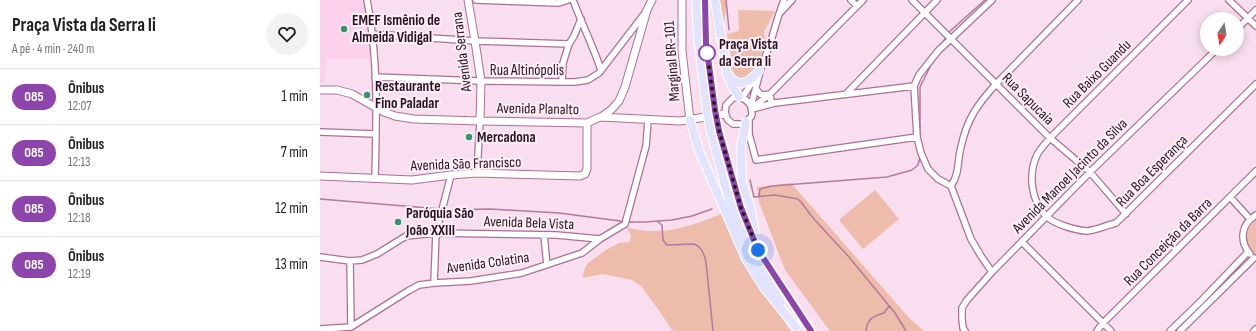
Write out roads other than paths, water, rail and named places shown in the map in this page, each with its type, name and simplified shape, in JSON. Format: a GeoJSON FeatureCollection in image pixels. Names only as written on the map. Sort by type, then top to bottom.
{"type":"FeatureCollection","features":[{"type":"Feature","properties":{"kind":"main road"},"geometry":{"type":"LineString","coordinates":[[696,0],[698,37],[725,186],[733,210],[755,260],[798,329]]}},
{"type":"Feature","properties":{"kind":"main road"},"geometry":{"type":"LineString","coordinates":[[705,0],[706,43],[711,111]]}},
{"type":"Feature","properties":{"kind":"main road"},"geometry":{"type":"LineString","coordinates":[[715,0],[727,73],[732,86],[740,97]]}},
{"type":"Feature","properties":{"kind":"main road"},"geometry":{"type":"LineString","coordinates":[[727,73],[731,79],[743,83],[749,81],[760,70]]}},
{"type":"Feature","properties":{"kind":"main road"},"geometry":{"type":"LineString","coordinates":[[690,120],[700,153],[716,188],[733,210],[811,331]]}},
{"type":"Feature","properties":{"kind":"main road"},"geometry":{"type":"LineString","coordinates":[[748,121],[741,147],[742,183],[750,206],[758,250]]}},
{"type":"Feature","properties":{"kind":"main road"},"geometry":{"type":"LineString","coordinates":[[715,131],[734,185],[733,210]]}},
{"type":"Feature","properties":{"kind":"street"},"geometry":{"type":"LineString","coordinates":[[367,0],[372,34],[375,77],[375,179]]}},
{"type":"Feature","properties":{"kind":"street","name":"Avenida Serrana"},"geometry":{"type":"LineString","coordinates":[[468,0],[476,41],[481,81],[477,173]]}},
{"type":"Feature","properties":{"kind":"street"},"geometry":{"type":"LineString","coordinates":[[476,0],[559,3],[568,0]]}},
{"type":"Feature","properties":{"kind":"street"},"geometry":{"type":"LineString","coordinates":[[574,0],[602,70]]}},
{"type":"Feature","properties":{"kind":"street","name":"Marginal BR-101"},"geometry":{"type":"LineString","coordinates":[[682,0],[682,51],[690,120]]}},
{"type":"Feature","properties":{"kind":"street"},"geometry":{"type":"LineString","coordinates":[[752,107],[749,102],[740,97],[733,98],[728,102],[725,108],[725,114],[728,120],[734,124],[740,125],[748,121],[752,114],[752,107],[760,70],[784,0]]}},
{"type":"Feature","properties":{"kind":"street"},"geometry":{"type":"LineString","coordinates":[[779,14],[792,0]]}},
{"type":"Feature","properties":{"kind":"street"},"geometry":{"type":"LineString","coordinates":[[851,0],[857,6]]}},
{"type":"Feature","properties":{"kind":"street"},"geometry":{"type":"LineString","coordinates":[[752,107],[770,94],[863,0]]}},
{"type":"Feature","properties":{"kind":"street","name":"Rua Sapucaia"},"geometry":{"type":"LineString","coordinates":[[912,0],[1050,138],[1090,172],[1126,214]]}},
{"type":"Feature","properties":{"kind":"street"},"geometry":{"type":"LineString","coordinates":[[846,94],[937,0]]}},
{"type":"Feature","properties":{"kind":"street"},"geometry":{"type":"LineString","coordinates":[[992,0],[938,51],[919,75],[914,86],[918,137],[921,153],[928,168],[938,179],[951,186],[971,239],[992,272]]}},
{"type":"Feature","properties":{"kind":"street"},"geometry":{"type":"LineString","coordinates":[[951,186],[956,178],[960,148],[967,125],[973,112],[996,84],[1078,0]]}},
{"type":"Feature","properties":{"kind":"street","name":"Rua Baixo Guandu"},"geometry":{"type":"LineString","coordinates":[[1047,217],[1041,209],[1034,194],[1032,172],[1037,155],[1050,138],[1188,0]]}},
{"type":"Feature","properties":{"kind":"street"},"geometry":{"type":"LineString","coordinates":[[1230,0],[1256,26]]}},
{"type":"Feature","properties":{"kind":"street"},"geometry":{"type":"LineString","coordinates":[[617,118],[616,113],[619,101],[625,87],[649,4]]}},
{"type":"Feature","properties":{"kind":"street","name":"Rua Altinópolis"},"geometry":{"type":"LineString","coordinates":[[375,77],[481,81],[576,82],[588,80],[602,70],[649,4]]}},
{"type":"Feature","properties":{"kind":"street"},"geometry":{"type":"LineString","coordinates":[[1244,22],[1256,10]]}},
{"type":"Feature","properties":{"kind":"street"},"geometry":{"type":"LineString","coordinates":[[562,82],[564,63],[569,44],[581,19]]}},
{"type":"Feature","properties":{"kind":"street"},"geometry":{"type":"LineString","coordinates":[[631,31],[636,31],[640,36]]}},
{"type":"Feature","properties":{"kind":"street"},"geometry":{"type":"LineString","coordinates":[[372,34],[476,41],[569,44]]}},
{"type":"Feature","properties":{"kind":"street","name":"Avenida Manoel Jacinto da Silva"},"geometry":{"type":"LineString","coordinates":[[965,331],[963,328],[962,308],[967,300],[992,272],[1090,172],[1210,56]]}},
{"type":"Feature","properties":{"kind":"street"},"geometry":{"type":"LineString","coordinates":[[740,97],[760,70]]}},
{"type":"Feature","properties":{"kind":"street"},"geometry":{"type":"LineString","coordinates":[[857,84],[861,92]]}},
{"type":"Feature","properties":{"kind":"street","name":"Rua Boa Esperança"},"geometry":{"type":"LineString","coordinates":[[1047,217],[1068,227],[1087,231],[1116,223],[1256,84]]}},
{"type":"Feature","properties":{"kind":"street"},"geometry":{"type":"LineString","coordinates":[[752,107],[914,86]]}},
{"type":"Feature","properties":{"kind":"street"},"geometry":{"type":"LineString","coordinates":[[756,89],[760,94],[770,94]]}},
{"type":"Feature","properties":{"kind":"street","name":"Avenida Planalto"},"geometry":{"type":"LineString","coordinates":[[320,90],[337,90],[352,94],[384,112],[395,116],[414,119],[480,122],[587,123],[600,117],[680,121],[725,114]]}},
{"type":"Feature","properties":{"kind":"street"},"geometry":{"type":"LineString","coordinates":[[770,94],[769,98],[775,103]]}},
{"type":"Feature","properties":{"kind":"street"},"geometry":{"type":"LineString","coordinates":[[600,117],[611,110],[619,101]]}},
{"type":"Feature","properties":{"kind":"street","name":"Avenida Colatina"},"geometry":{"type":"LineString","coordinates":[[320,329],[352,327],[419,285],[471,281],[522,273],[582,253],[600,239],[625,224],[646,146],[648,120]]}},
{"type":"Feature","properties":{"kind":"street"},"geometry":{"type":"LineString","coordinates":[[748,121],[756,160],[918,137]]}},
{"type":"Feature","properties":{"kind":"street","name":"Avenida São Francisco"},"geometry":{"type":"LineString","coordinates":[[320,176],[412,180],[477,173],[580,176],[585,174],[587,169],[587,123]]}},
{"type":"Feature","properties":{"kind":"street"},"geometry":{"type":"LineString","coordinates":[[320,132],[376,134]]}},
{"type":"Feature","properties":{"kind":"street","name":"Rua Conceição da Barra"},"geometry":{"type":"LineString","coordinates":[[1097,331],[1103,323],[1256,171]]}},
{"type":"Feature","properties":{"kind":"street"},"geometry":{"type":"LineString","coordinates":[[434,283],[436,233],[451,175]]}},
{"type":"Feature","properties":{"kind":"street"},"geometry":{"type":"LineString","coordinates":[[1230,197],[1250,219]]}},
{"type":"Feature","properties":{"kind":"street"},"geometry":{"type":"LineString","coordinates":[[1180,331],[1255,259],[1244,245],[1243,236],[1245,227],[1250,219],[1256,215]]}},
{"type":"Feature","properties":{"kind":"street","name":"Avenida Bela Vista"},"geometry":{"type":"LineString","coordinates":[[320,257],[350,261],[362,260],[377,254],[406,236],[436,233],[544,235],[600,239]]}},
{"type":"Feature","properties":{"kind":"street"},"geometry":{"type":"LineString","coordinates":[[544,235],[547,265]]}},
{"type":"Feature","properties":{"kind":"street"},"geometry":{"type":"LineString","coordinates":[[1022,242],[1111,331]]}},
{"type":"Feature","properties":{"kind":"street"},"geometry":{"type":"LineString","coordinates":[[1170,331],[1248,252]]}},
{"type":"Feature","properties":{"kind":"street"},"geometry":{"type":"LineString","coordinates":[[350,261],[352,327]]}},
{"type":"Feature","properties":{"kind":"waterway"},"geometry":{"type":"LineString","coordinates":[[726,0],[729,30]]}},
{"type":"Feature","properties":{"kind":"waterway"},"geometry":{"type":"LineString","coordinates":[[949,32],[985,0]]}},
{"type":"Feature","properties":{"kind":"waterway"},"geometry":{"type":"LineString","coordinates":[[942,44],[946,37]]}},
{"type":"Feature","properties":{"kind":"waterway"},"geometry":{"type":"LineString","coordinates":[[920,137],[920,87],[932,63]]}},
{"type":"Feature","properties":{"kind":"waterway"},"geometry":{"type":"LineString","coordinates":[[759,197],[760,189],[772,186],[887,177],[912,170],[918,165],[920,157]]}},
{"type":"Feature","properties":{"kind":"waterway"},"geometry":{"type":"LineString","coordinates":[[750,180],[754,197],[775,195],[798,199],[813,218],[849,257],[895,313],[906,331]]}},
{"type":"Feature","properties":{"kind":"waterway"},"geometry":{"type":"LineString","coordinates":[[320,199],[440,209]]}},
{"type":"Feature","properties":{"kind":"waterway"},"geometry":{"type":"LineString","coordinates":[[443,210],[490,209],[559,213],[628,222],[645,222],[672,220],[692,216],[712,209]]}},
{"type":"Feature","properties":{"kind":"waterway"},"geometry":{"type":"LineString","coordinates":[[658,222],[662,225],[663,240],[667,245],[694,244],[702,251],[706,262],[713,331]]}},
{"type":"Feature","properties":{"kind":"waterway"},"geometry":{"type":"LineString","coordinates":[[866,331],[869,321],[877,315],[884,313],[889,306]]}},
{"type":"Feature","properties":{"kind":"place","name":"EMEF Ismênio de Almeida Vidigal"},"geometry":{"type":"Point","coordinates":[344,29]}},
{"type":"Feature","properties":{"kind":"place","name":"Praça Vista da Serra Ii"},"geometry":{"type":"Point","coordinates":[707,53]}},
{"type":"Feature","properties":{"kind":"place","name":"Restaurante Fino Paladar"},"geometry":{"type":"Point","coordinates":[367,95]}},
{"type":"Feature","properties":{"kind":"place","name":"Mercadona"},"geometry":{"type":"Point","coordinates":[469,137]}},
{"type":"Feature","properties":{"kind":"place","name":"Paróquia São João XXIII"},"geometry":{"type":"Point","coordinates":[398,222]}}]}
